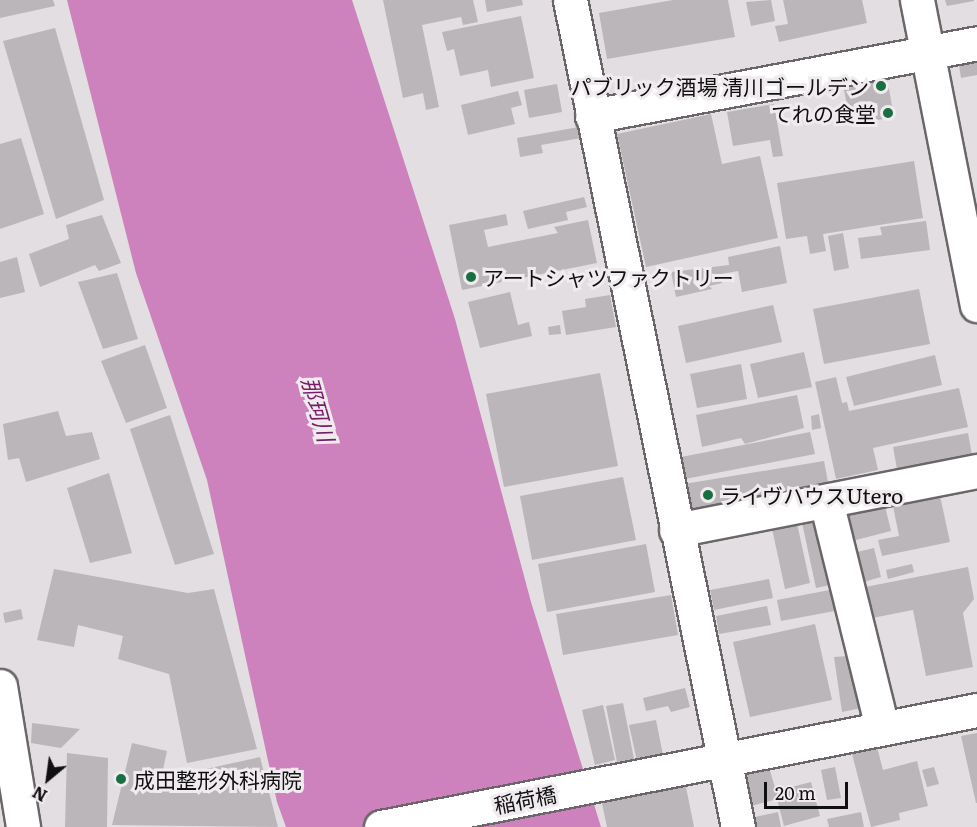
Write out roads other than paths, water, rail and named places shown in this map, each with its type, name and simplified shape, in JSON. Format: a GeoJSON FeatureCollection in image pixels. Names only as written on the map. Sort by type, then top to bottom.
{"type":"FeatureCollection","features":[{"type":"Feature","properties":{"kind":"street"},"geometry":{"type":"LineString","coordinates":[[570,0],[722,758],[738,827]]}},
{"type":"Feature","properties":{"kind":"street"},"geometry":{"type":"LineString","coordinates":[[917,0],[977,305]]}},
{"type":"Feature","properties":{"kind":"street"},"geometry":{"type":"LineString","coordinates":[[592,116],[977,43]]}},
{"type":"Feature","properties":{"kind":"street"},"geometry":{"type":"LineString","coordinates":[[676,530],[977,471]]}},
{"type":"Feature","properties":{"kind":"street"},"geometry":{"type":"LineString","coordinates":[[826,501],[882,728]]}},
{"type":"Feature","properties":{"kind":"street"},"geometry":{"type":"LineString","coordinates":[[0,686],[23,827]]}},
{"type":"Feature","properties":{"kind":"street","name":"稲荷橋"},"geometry":{"type":"LineString","coordinates":[[381,827],[599,785],[722,758],[977,710]]}},
{"type":"Feature","properties":{"kind":"water","name":"那珂川"},"geometry":{"type":"Polygon","coordinates":[[[67,0],[352,0],[455,319],[531,602],[601,827],[286,827],[277,802],[207,480],[136,273],[67,0]]]}},
{"type":"Feature","properties":{"kind":"place","name":"パブリック酒場 清川ゴールデン"},"geometry":{"type":"Point","coordinates":[881,86]}},
{"type":"Feature","properties":{"kind":"place","name":"てれの食堂"},"geometry":{"type":"Point","coordinates":[888,113]}},
{"type":"Feature","properties":{"kind":"place","name":"アートシャツファクトリー"},"geometry":{"type":"Point","coordinates":[471,277]}},
{"type":"Feature","properties":{"kind":"place","name":"ライヴハウスUtero"},"geometry":{"type":"Point","coordinates":[708,495]}},
{"type":"Feature","properties":{"kind":"place","name":"成田整形外科病院"},"geometry":{"type":"Point","coordinates":[121,779]}}]}
